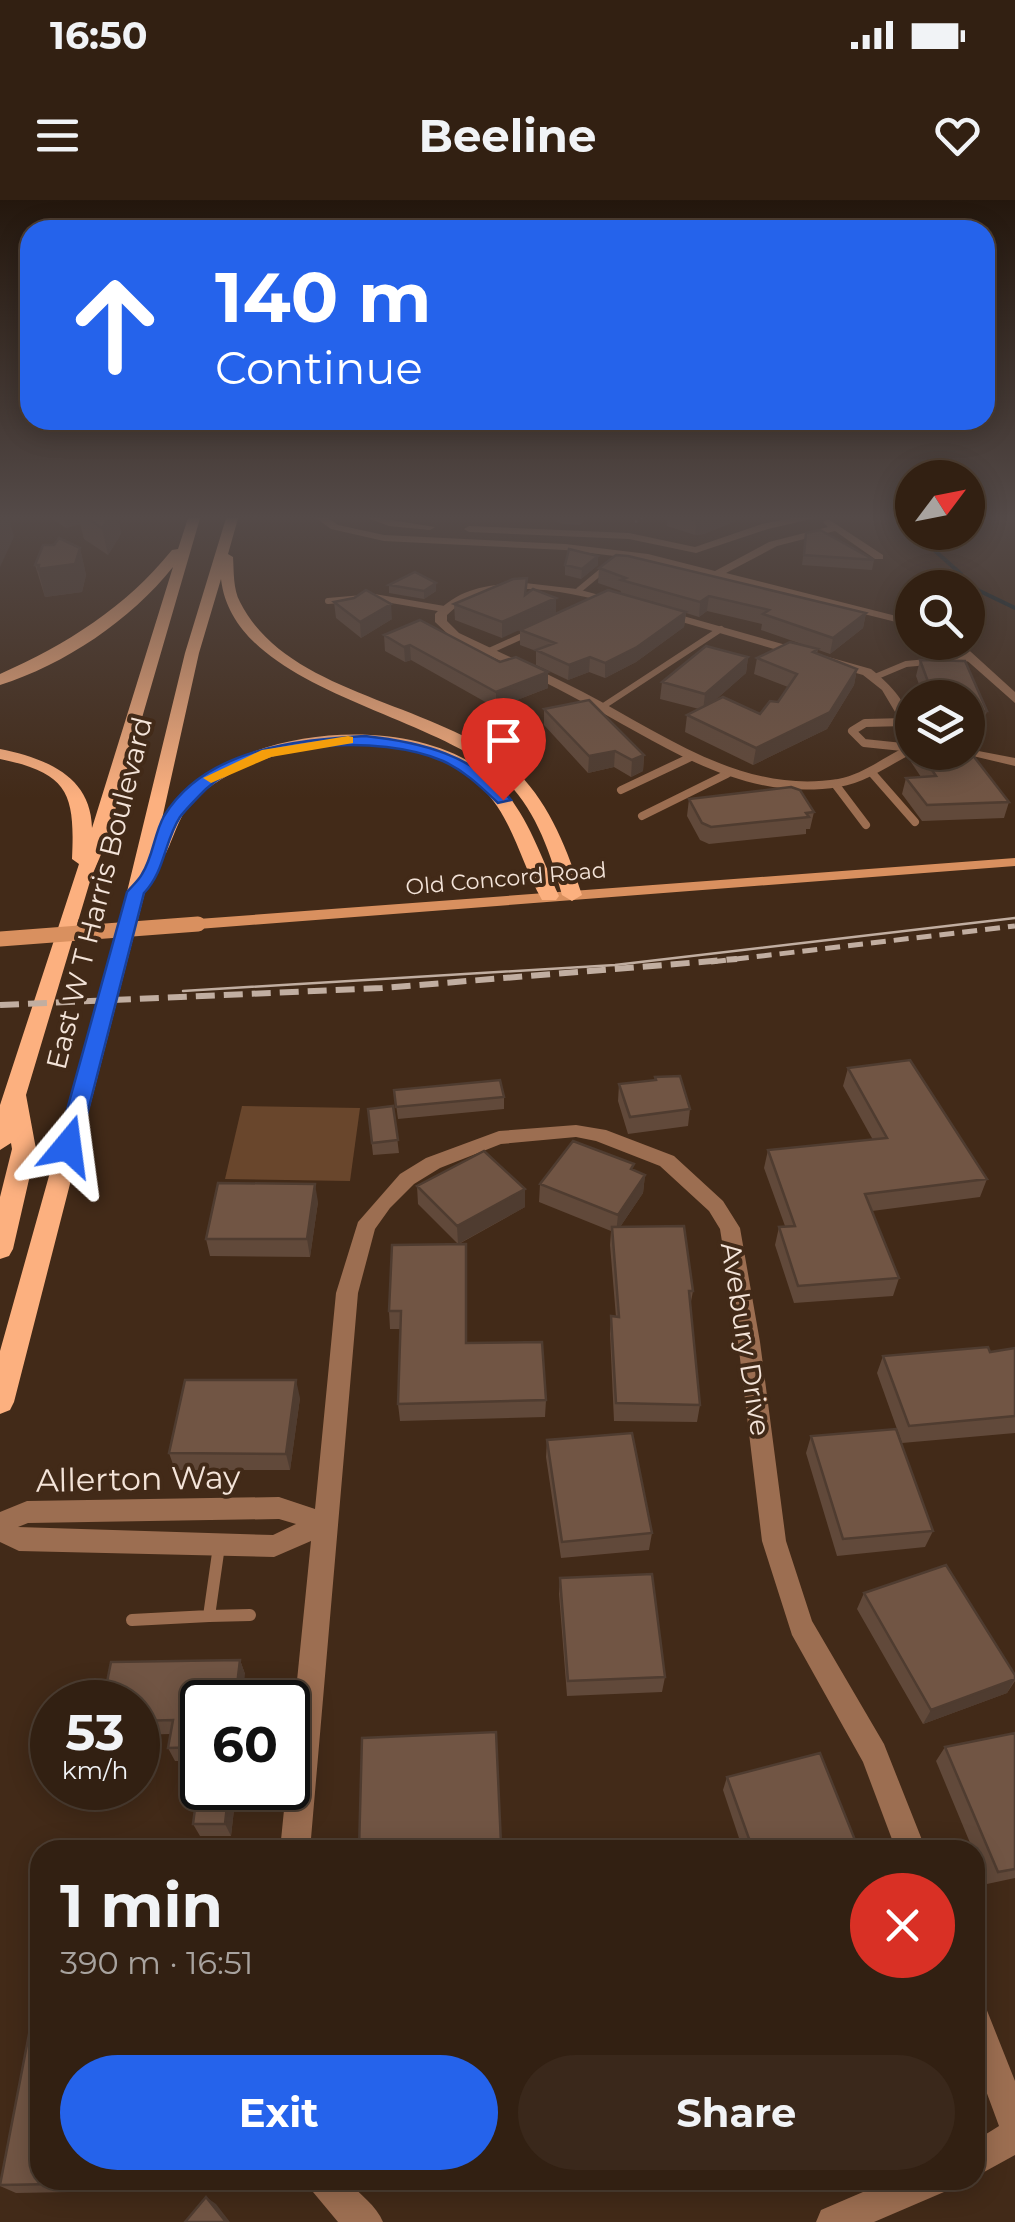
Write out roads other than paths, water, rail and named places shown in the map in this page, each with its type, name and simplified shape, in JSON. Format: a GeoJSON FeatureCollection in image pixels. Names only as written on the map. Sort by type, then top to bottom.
{"type":"FeatureCollection","features":[{"type":"Feature","properties":{"kind":"main road"},"geometry":{"type":"LineString","coordinates":[[0,680],[73,644],[125,609]]}},
{"type":"Feature","properties":{"kind":"main road","name":"East W T Harris Boulevard"},"geometry":{"type":"LineString","coordinates":[[0,1142],[166,609]]}},
{"type":"Feature","properties":{"kind":"main road","name":"East W T Harris Boulevard"},"geometry":{"type":"LineString","coordinates":[[0,1402],[136,892],[204,609]]}},
{"type":"Feature","properties":{"kind":"main road"},"geometry":{"type":"LineString","coordinates":[[236,609],[267,644],[328,681],[467,744],[510,775],[543,822],[572,895]]}},
{"type":"Feature","properties":{"kind":"main road"},"geometry":{"type":"LineString","coordinates":[[136,892],[150,876],[172,817],[203,783],[267,753],[348,740],[415,748],[448,758],[479,776],[513,816],[549,896]]}},
{"type":"Feature","properties":{"kind":"main road"},"geometry":{"type":"LineString","coordinates":[[0,754],[47,768],[70,786],[82,808],[82,878]]}},
{"type":"Feature","properties":{"kind":"main road"},"geometry":{"type":"LineString","coordinates":[[0,1249],[24,1149],[16,1089]]}},
{"type":"Feature","properties":{"kind":"street"},"geometry":{"type":"LineString","coordinates":[[444,609],[440,622],[446,629],[727,774],[771,785],[835,784],[872,773],[895,757]]}},
{"type":"Feature","properties":{"kind":"street"},"geometry":{"type":"LineString","coordinates":[[648,609],[833,660],[875,678],[895,701]]}},
{"type":"Feature","properties":{"kind":"street"},"geometry":{"type":"LineString","coordinates":[[858,609],[895,619]]}},
{"type":"Feature","properties":{"kind":"street"},"geometry":{"type":"LineString","coordinates":[[973,660],[1015,699]]}},
{"type":"Feature","properties":{"kind":"street"},"geometry":{"type":"LineString","coordinates":[[985,744],[1015,748]]}},
{"type":"Feature","properties":{"kind":"street"},"geometry":{"type":"LineString","coordinates":[[985,756],[1015,762]]}},
{"type":"Feature","properties":{"kind":"street","name":"Old Concord Road"},"geometry":{"type":"LineString","coordinates":[[0,939],[1015,862]]}},
{"type":"Feature","properties":{"kind":"street","name":"Avebury Drive"},"geometry":{"type":"LineString","coordinates":[[295,1840],[348,1293],[365,1226],[407,1179],[433,1163],[468,1148],[523,1133],[576,1131],[599,1135],[667,1161],[716,1206],[730,1228],[750,1342],[774,1541],[802,1626],[874,1754],[907,1840]]}},
{"type":"Feature","properties":{"kind":"street","name":"Allerton Way"},"geometry":{"type":"LineString","coordinates":[[278,1508],[325,1523],[274,1546],[19,1540],[0,1526],[27,1512],[278,1508]]}},
{"type":"Feature","properties":{"kind":"street"},"geometry":{"type":"LineString","coordinates":[[985,2045],[1015,2124]]}},
{"type":"Feature","properties":{"kind":"street"},"geometry":{"type":"LineString","coordinates":[[985,2154],[1015,2136]]}},
{"type":"Feature","properties":{"kind":"street"},"geometry":{"type":"LineString","coordinates":[[333,2190],[354,2215],[366,2222]]}},
{"type":"Feature","properties":{"kind":"street"},"geometry":{"type":"LineString","coordinates":[[833,2222],[908,2190]]}},
{"type":"Feature","properties":{"kind":"lane"},"geometry":{"type":"LineString","coordinates":[[487,652],[538,629]]}},
{"type":"Feature","properties":{"kind":"lane"},"geometry":{"type":"LineString","coordinates":[[602,707],[721,629]]}},
{"type":"Feature","properties":{"kind":"lane"},"geometry":{"type":"LineString","coordinates":[[875,678],[906,664],[949,660]]}},
{"type":"Feature","properties":{"kind":"lane"},"geometry":{"type":"LineString","coordinates":[[895,725],[865,722],[852,731],[864,742],[895,745]]}},
{"type":"Feature","properties":{"kind":"lane"},"geometry":{"type":"LineString","coordinates":[[621,790],[691,757]]}},
{"type":"Feature","properties":{"kind":"lane"},"geometry":{"type":"LineString","coordinates":[[872,773],[914,822]]}},
{"type":"Feature","properties":{"kind":"lane"},"geometry":{"type":"LineString","coordinates":[[642,816],[727,774]]}},
{"type":"Feature","properties":{"kind":"lane"},"geometry":{"type":"LineString","coordinates":[[835,784],[866,824]]}},
{"type":"Feature","properties":{"kind":"lane"},"geometry":{"type":"LineString","coordinates":[[210,1616],[219,1545]]}},
{"type":"Feature","properties":{"kind":"lane"},"geometry":{"type":"LineString","coordinates":[[132,1620],[250,1615]]}},
{"type":"Feature","properties":{"kind":"tram line"},"geometry":{"type":"LineString","coordinates":[[183,991],[615,965],[1015,918]]}},
{"type":"Feature","properties":{"kind":"railway"},"geometry":{"type":"LineString","coordinates":[[735,959],[1015,926]]}},
{"type":"Feature","properties":{"kind":"railway"},"geometry":{"type":"LineString","coordinates":[[0,1005],[382,988],[735,959]]}},
{"type":"Feature","properties":{"kind":"railway"},"geometry":{"type":"LineString","coordinates":[[711,962],[735,959]]}}]}
